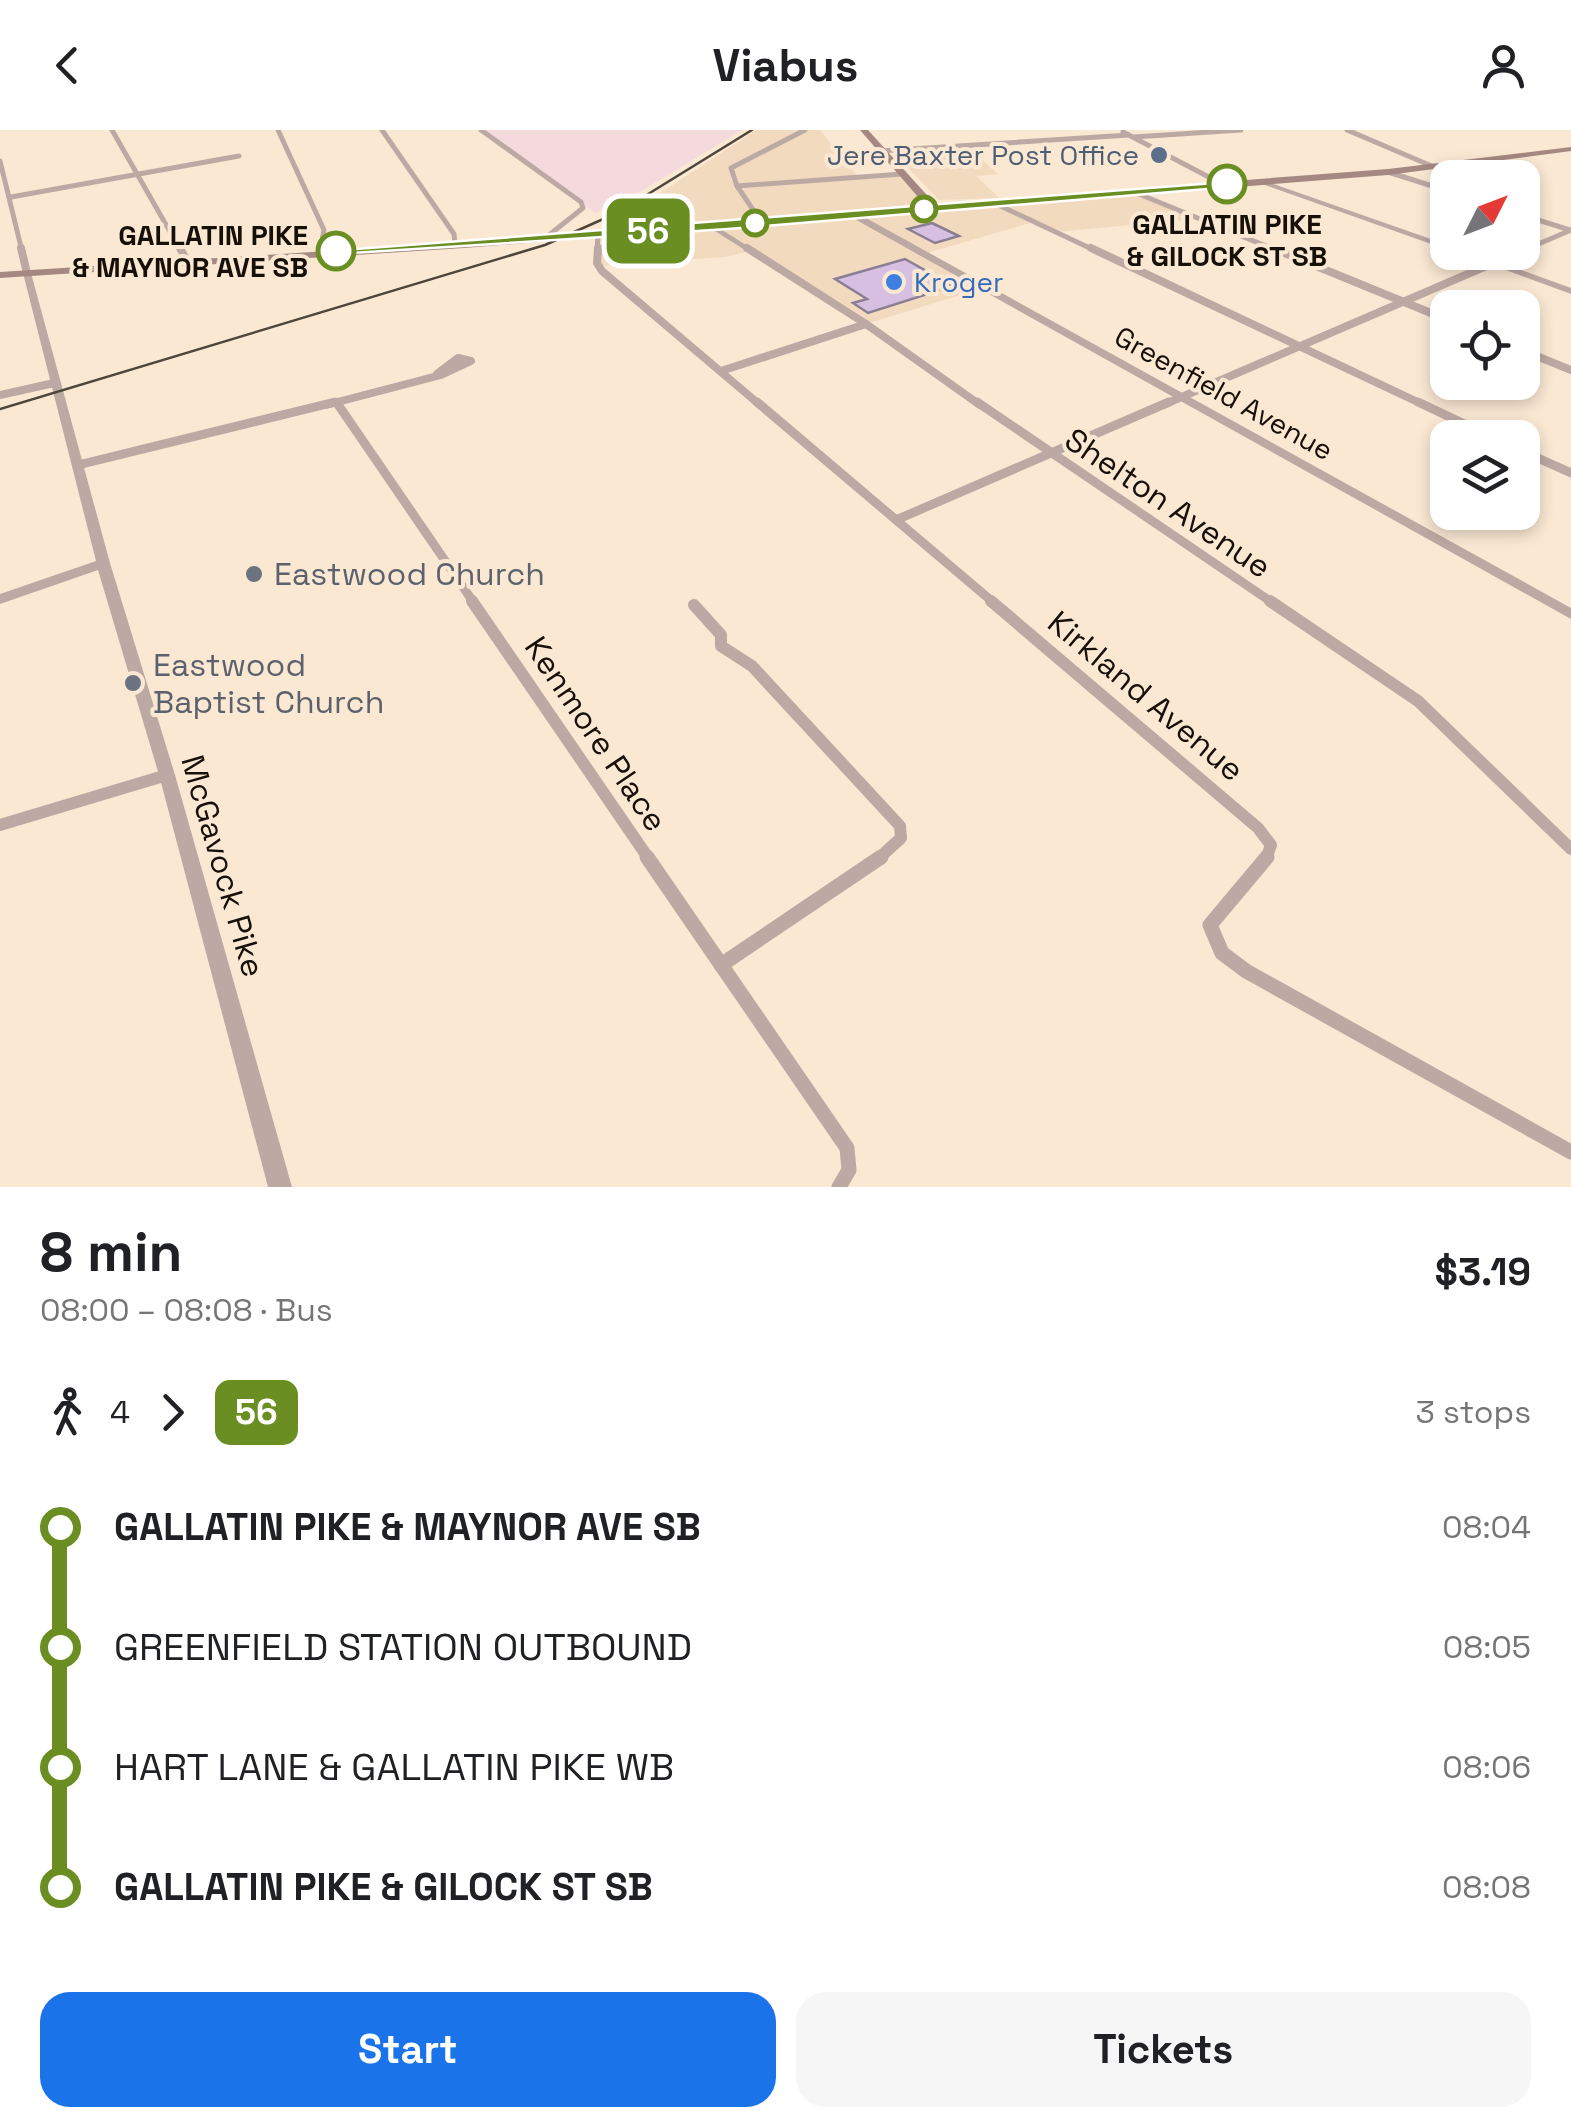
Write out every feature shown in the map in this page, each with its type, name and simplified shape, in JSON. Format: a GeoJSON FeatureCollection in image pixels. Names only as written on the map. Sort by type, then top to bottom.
{"type":"FeatureCollection","features":[{"type":"Feature","properties":{"kind":"main road"},"geometry":{"type":"LineString","coordinates":[[864,130],[933,208]]}},
{"type":"Feature","properties":{"kind":"main road"},"geometry":{"type":"LineString","coordinates":[[1487,160],[1571,149]]}},
{"type":"Feature","properties":{"kind":"main road"},"geometry":{"type":"LineString","coordinates":[[454,244],[714,227],[1430,167]]}},
{"type":"Feature","properties":{"kind":"main road"},"geometry":{"type":"LineString","coordinates":[[0,275],[575,239],[598,234]]}},
{"type":"Feature","properties":{"kind":"street"},"geometry":{"type":"LineString","coordinates":[[112,130],[188,262]]}},
{"type":"Feature","properties":{"kind":"street"},"geometry":{"type":"LineString","coordinates":[[279,130],[324,230],[320,252]]}},
{"type":"Feature","properties":{"kind":"street"},"geometry":{"type":"LineString","coordinates":[[382,130],[454,234],[454,244]]}},
{"type":"Feature","properties":{"kind":"street"},"geometry":{"type":"LineString","coordinates":[[480,130],[581,202],[582,208],[575,218],[549,236]]}},
{"type":"Feature","properties":{"kind":"street"},"geometry":{"type":"LineString","coordinates":[[762,223],[731,172],[734,164],[804,130]]}},
{"type":"Feature","properties":{"kind":"street"},"geometry":{"type":"LineString","coordinates":[[1120,130],[1224,185]]}},
{"type":"Feature","properties":{"kind":"street"},"geometry":{"type":"LineString","coordinates":[[880,151],[1240,130]]}},
{"type":"Feature","properties":{"kind":"street"},"geometry":{"type":"LineString","coordinates":[[1347,130],[1430,165]]}},
{"type":"Feature","properties":{"kind":"street"},"geometry":{"type":"LineString","coordinates":[[11,197],[239,156]]}},
{"type":"Feature","properties":{"kind":"street"},"geometry":{"type":"LineString","coordinates":[[0,161],[27,273]]}},
{"type":"Feature","properties":{"kind":"street"},"geometry":{"type":"LineString","coordinates":[[1388,172],[1430,185]]}},
{"type":"Feature","properties":{"kind":"street"},"geometry":{"type":"LineString","coordinates":[[738,186],[902,174]]}},
{"type":"Feature","properties":{"kind":"street"},"geometry":{"type":"LineString","coordinates":[[1264,182],[1430,242]]}},
{"type":"Feature","properties":{"kind":"street"},"geometry":{"type":"LineString","coordinates":[[1134,192],[1430,313]]}},
{"type":"Feature","properties":{"kind":"street"},"geometry":{"type":"LineString","coordinates":[[994,203],[1456,420]]}},
{"type":"Feature","properties":{"kind":"street","name":"Greenfield Avenue"},"geometry":{"type":"LineString","coordinates":[[854,214],[1569,609]]}},
{"type":"Feature","properties":{"kind":"street"},"geometry":{"type":"LineString","coordinates":[[1540,221],[1570,230]]}},
{"type":"Feature","properties":{"kind":"street","name":"Shelton Avenue"},"geometry":{"type":"LineString","coordinates":[[714,227],[866,324],[1418,701],[1462,738],[1571,850]]}},
{"type":"Feature","properties":{"kind":"street"},"geometry":{"type":"LineString","coordinates":[[1540,243],[1570,230]]}},
{"type":"Feature","properties":{"kind":"street","name":"Kirkland Avenue"},"geometry":{"type":"LineString","coordinates":[[598,234],[597,262],[602,271],[1258,828],[1270,845],[1268,859],[1218,909],[1210,925],[1222,953],[1246,972],[1571,1152]]}},
{"type":"Feature","properties":{"kind":"street"},"geometry":{"type":"LineString","coordinates":[[896,520],[1479,270]]}},
{"type":"Feature","properties":{"kind":"street"},"geometry":{"type":"LineString","coordinates":[[1510,270],[1571,292]]}},
{"type":"Feature","properties":{"kind":"street","name":"McGavock Pike"},"geometry":{"type":"LineString","coordinates":[[27,273],[102,563],[166,775],[280,1187]]}},
{"type":"Feature","properties":{"kind":"street"},"geometry":{"type":"LineString","coordinates":[[720,371],[866,324]]}},
{"type":"Feature","properties":{"kind":"street"},"geometry":{"type":"LineString","coordinates":[[1540,357],[1571,370]]}},
{"type":"Feature","properties":{"kind":"street"},"geometry":{"type":"LineString","coordinates":[[78,465],[437,374]]}},
{"type":"Feature","properties":{"kind":"street"},"geometry":{"type":"LineString","coordinates":[[0,395],[54,383]]}},
{"type":"Feature","properties":{"kind":"street","name":"Kenmore Place"},"geometry":{"type":"LineString","coordinates":[[337,402],[847,1148],[844,1179]]}},
{"type":"Feature","properties":{"kind":"street"},"geometry":{"type":"LineString","coordinates":[[1540,458],[1571,473]]}},
{"type":"Feature","properties":{"kind":"street"},"geometry":{"type":"LineString","coordinates":[[0,599],[102,563]]}},
{"type":"Feature","properties":{"kind":"street"},"geometry":{"type":"LineString","coordinates":[[694,605],[720,635],[722,646],[752,666],[900,826],[901,838],[891,850],[721,965]]}},
{"type":"Feature","properties":{"kind":"street"},"geometry":{"type":"LineString","coordinates":[[0,825],[166,775]]}},
{"type":"Feature","properties":{"kind":"shaded area"},"geometry":{"type":"Polygon","coordinates":[[[479,130],[742,130],[638,193],[595,213],[479,130]]]}},
{"type":"Feature","properties":{"kind":"shaded area"},"geometry":{"type":"Polygon","coordinates":[[[756,130],[820,130],[858,177],[902,174],[933,208],[1134,192],[1196,219],[1055,232],[1033,222],[924,254],[983,288],[866,324],[750,251],[725,257],[599,266],[598,234],[756,130]]]}},
{"type":"Feature","properties":{"kind":"shaded area"},"geometry":{"type":"Polygon","coordinates":[[[967,147],[998,174],[976,176],[999,198],[939,200],[895,154],[967,147]]]}},
{"type":"Feature","properties":{"kind":"building"},"geometry":{"type":"Polygon","coordinates":[[[932,223],[959,236],[935,243],[908,229],[932,223]]]}},
{"type":"Feature","properties":{"kind":"building","name":"Kroger"},"geometry":{"type":"Polygon","coordinates":[[[905,259],[953,286],[868,313],[853,303],[867,299],[835,279],[905,259]]]}},
{"type":"Feature","properties":{"kind":"railway"},"geometry":{"type":"LineString","coordinates":[[0,409],[545,245],[619,212],[752,130]]}},
{"type":"Feature","properties":{"kind":"bus line","name":"56"},"geometry":{"type":"LineString","coordinates":[[336,251],[728,226],[1227,184]]}},
{"type":"Feature","properties":{"kind":"place","name":"Jere Baxter Post Office"},"geometry":{"type":"Point","coordinates":[1159,155]}},
{"type":"Feature","properties":{"kind":"place","name":"GALLATIN PIKE & GILOCK ST SB"},"geometry":{"type":"Point","coordinates":[1227,184]}},
{"type":"Feature","properties":{"kind":"place","name":"GALLATIN PIKE & MAYNOR AVE SB"},"geometry":{"type":"Point","coordinates":[336,251]}},
{"type":"Feature","properties":{"kind":"place","name":"Kroger"},"geometry":{"type":"Point","coordinates":[894,282]}},
{"type":"Feature","properties":{"kind":"place","name":"Eastwood Church"},"geometry":{"type":"Point","coordinates":[254,574]}},
{"type":"Feature","properties":{"kind":"place","name":"Eastwood Baptist Church"},"geometry":{"type":"Point","coordinates":[133,683]}}]}
